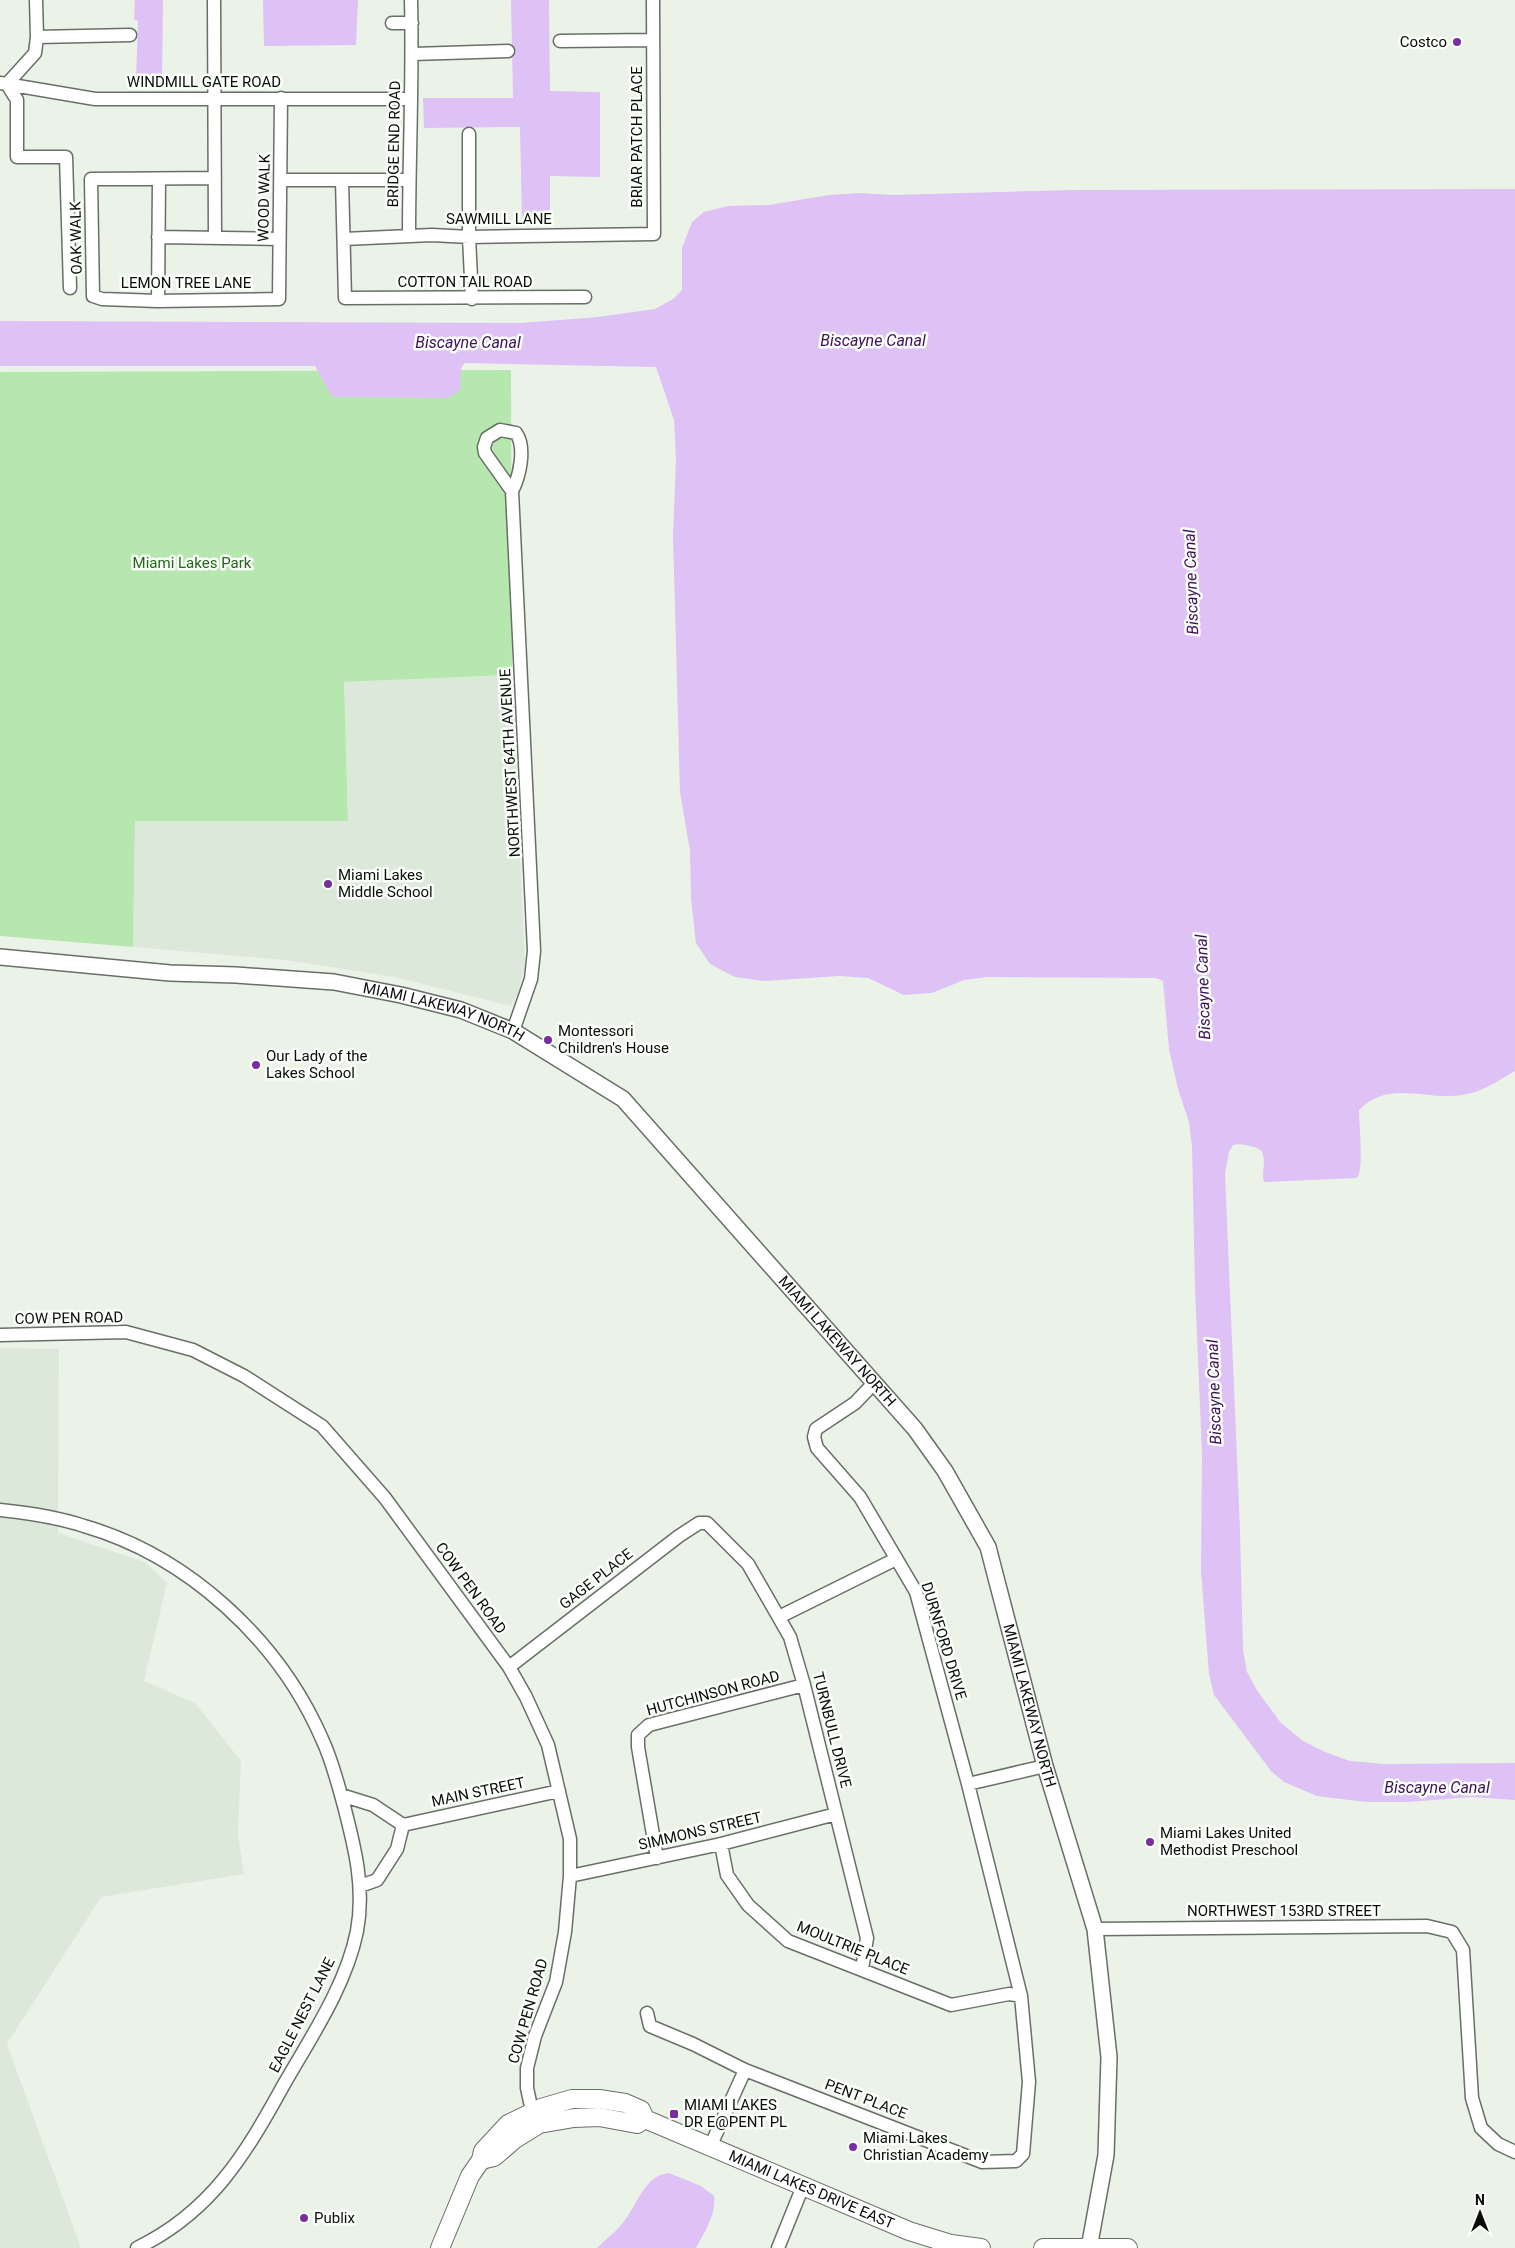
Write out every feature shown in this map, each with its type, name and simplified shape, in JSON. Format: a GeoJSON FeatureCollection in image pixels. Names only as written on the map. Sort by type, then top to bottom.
{"type":"FeatureCollection","features":[{"type":"Feature","properties":{"kind":"main road","name":"MIAMI LAKES DRIVE EAST"},"geometry":{"type":"LineString","coordinates":[[440,2248],[470,2176],[481,2160],[494,2157],[536,2118],[572,2099],[599,2098],[625,2103],[641,2110],[645,2120],[909,2231],[951,2244],[981,2248]]}},
{"type":"Feature","properties":{"kind":"main road"},"geometry":{"type":"LineString","coordinates":[[1043,2248],[1128,2248]]}},
{"type":"Feature","properties":{"kind":"street"},"geometry":{"type":"LineString","coordinates":[[36,0],[37,37],[34,53],[4,83],[17,100],[17,157],[66,157],[70,288]]}},
{"type":"Feature","properties":{"kind":"street"},"geometry":{"type":"LineString","coordinates":[[214,0],[215,237]]}},
{"type":"Feature","properties":{"kind":"street","name":"BRIDGE END ROAD"},"geometry":{"type":"LineString","coordinates":[[409,235],[410,99],[413,54],[412,0]]}},
{"type":"Feature","properties":{"kind":"street","name":"BRIAR PATCH PLACE"},"geometry":{"type":"LineString","coordinates":[[653,0],[654,234]]}},
{"type":"Feature","properties":{"kind":"street"},"geometry":{"type":"LineString","coordinates":[[392,23],[412,23]]}},
{"type":"Feature","properties":{"kind":"street"},"geometry":{"type":"LineString","coordinates":[[37,37],[130,35]]}},
{"type":"Feature","properties":{"kind":"street"},"geometry":{"type":"LineString","coordinates":[[560,41],[653,40]]}},
{"type":"Feature","properties":{"kind":"street"},"geometry":{"type":"LineString","coordinates":[[413,54],[508,51]]}},
{"type":"Feature","properties":{"kind":"street","name":"WINDMILL GATE ROAD"},"geometry":{"type":"LineString","coordinates":[[4,83],[95,99],[410,99]]}},
{"type":"Feature","properties":{"kind":"street","name":"WOOD WALK"},"geometry":{"type":"LineString","coordinates":[[279,299],[281,98]]}},
{"type":"Feature","properties":{"kind":"street"},"geometry":{"type":"LineString","coordinates":[[470,134],[469,237],[472,299]]}},
{"type":"Feature","properties":{"kind":"street"},"geometry":{"type":"LineString","coordinates":[[158,301],[159,179],[215,178]]}},
{"type":"Feature","properties":{"kind":"street","name":"OAK WALK"},"geometry":{"type":"LineString","coordinates":[[93,296],[91,179],[159,179]]}},
{"type":"Feature","properties":{"kind":"street"},"geometry":{"type":"LineString","coordinates":[[281,180],[409,180]]}},
{"type":"Feature","properties":{"kind":"street"},"geometry":{"type":"LineString","coordinates":[[342,180],[344,239]]}},
{"type":"Feature","properties":{"kind":"street","name":"SAWMILL LANE"},"geometry":{"type":"LineString","coordinates":[[344,239],[409,235],[469,237],[654,234]]}},
{"type":"Feature","properties":{"kind":"street"},"geometry":{"type":"LineString","coordinates":[[158,237],[279,239]]}},
{"type":"Feature","properties":{"kind":"street","name":"COTTON TAIL ROAD"},"geometry":{"type":"LineString","coordinates":[[344,239],[345,298],[472,299],[584,297]]}},
{"type":"Feature","properties":{"kind":"street","name":"LEMON TREE LANE"},"geometry":{"type":"LineString","coordinates":[[93,296],[102,299],[158,301],[279,299]]}},
{"type":"Feature","properties":{"kind":"street","name":"NORTHWEST 64TH AVENUE"},"geometry":{"type":"LineString","coordinates":[[512,491],[534,951],[531,980],[513,1031]]}},
{"type":"Feature","properties":{"kind":"street","name":"MIAMI LAKEWAY NORTH"},"geometry":{"type":"LineString","coordinates":[[0,957],[170,972],[334,982],[401,994],[452,1008],[513,1031],[623,1099],[915,1429],[945,1472],[988,1546],[1045,1766],[1095,1929],[1109,2057],[1106,2155],[1089,2248]]}},
{"type":"Feature","properties":{"kind":"street","name":"COW PEN ROAD"},"geometry":{"type":"LineString","coordinates":[[0,1334],[126,1332],[193,1350],[244,1376],[292,1406],[322,1426],[385,1498],[509,1667],[526,1697],[548,1745],[570,1839],[570,1876],[565,1932],[556,1982],[535,2036],[527,2068],[527,2088],[536,2118]]}},
{"type":"Feature","properties":{"kind":"street","name":"DURNFORD DRIVE"},"geometry":{"type":"LineString","coordinates":[[875,1382],[855,1403],[816,1429],[814,1437],[817,1448],[860,1498],[916,1592],[968,1784],[1022,1996]]}},
{"type":"Feature","properties":{"kind":"street","name":"EAGLE NEST LANE"},"geometry":{"type":"LineString","coordinates":[[0,1510],[56,1518],[117,1537],[154,1555],[187,1576],[225,1606],[267,1650],[293,1686],[324,1742],[354,1843],[360,1886],[357,1929],[349,1959],[330,2002],[263,2122],[231,2172],[198,2208],[162,2236],[137,2248]]}},
{"type":"Feature","properties":{"kind":"street","name":"GAGE PLACE"},"geometry":{"type":"LineString","coordinates":[[509,1667],[678,1536],[699,1523],[707,1523]]}},
{"type":"Feature","properties":{"kind":"street","name":"TURNBULL DRIVE"},"geometry":{"type":"LineString","coordinates":[[707,1523],[748,1564],[790,1637],[804,1685],[867,1938],[862,1969]]}},
{"type":"Feature","properties":{"kind":"street"},"geometry":{"type":"LineString","coordinates":[[779,1617],[896,1559]]}},
{"type":"Feature","properties":{"kind":"street","name":"HUTCHINSON ROAD"},"geometry":{"type":"LineString","coordinates":[[657,1858],[638,1747],[638,1735],[649,1725],[804,1685]]}},
{"type":"Feature","properties":{"kind":"street"},"geometry":{"type":"LineString","coordinates":[[968,1784],[1045,1766]]}},
{"type":"Feature","properties":{"kind":"street","name":"MAIN STREET"},"geometry":{"type":"LineString","coordinates":[[403,1825],[559,1791]]}},
{"type":"Feature","properties":{"kind":"street"},"geometry":{"type":"LineString","coordinates":[[341,1795],[373,1805],[403,1825],[397,1849],[377,1880],[360,1886]]}},
{"type":"Feature","properties":{"kind":"street","name":"SIMMONS STREET"},"geometry":{"type":"LineString","coordinates":[[570,1876],[721,1844],[836,1814]]}},
{"type":"Feature","properties":{"kind":"street","name":"MOULTRIE PLACE"},"geometry":{"type":"LineString","coordinates":[[721,1844],[726,1875],[748,1905],[788,1941],[951,2005],[1009,1994],[1022,1996]]}},
{"type":"Feature","properties":{"kind":"street","name":"NORTHWEST 153RD STREET"},"geometry":{"type":"LineString","coordinates":[[1095,1929],[1427,1926],[1452,1932],[1464,1950],[1472,2098],[1482,2128],[1498,2144],[1515,2152]]}},
{"type":"Feature","properties":{"kind":"street","name":"PENT PLACE"},"geometry":{"type":"LineString","coordinates":[[647,2013],[650,2026],[693,2044],[745,2070],[982,2162],[1016,2161],[1023,2154],[1029,2082],[1022,1996]]}},
{"type":"Feature","properties":{"kind":"street"},"geometry":{"type":"LineString","coordinates":[[710,2147],[745,2070]]}},
{"type":"Feature","properties":{"kind":"street"},"geometry":{"type":"LineString","coordinates":[[778,2248],[803,2186]]}},
{"type":"Feature","properties":{"kind":"shaded area","name":"Miami Lakes Middle School"},"geometry":{"type":"Polygon","coordinates":[[[512,675],[525,965],[518,993],[511,1006],[395,977],[285,960],[133,947],[135,821],[348,821],[344,682],[512,675]]]}},
{"type":"Feature","properties":{"kind":"shaded area"},"geometry":{"type":"Polygon","coordinates":[[[0,1348],[59,1349],[58,1533],[145,1562],[167,1583],[144,1681],[195,1703],[241,1761],[238,1835],[244,1874],[101,1897],[7,2044],[81,2248],[0,2248],[0,1348]]]}},
{"type":"Feature","properties":{"kind":"green space","name":"Miami Lakes Park"},"geometry":{"type":"Polygon","coordinates":[[[511,370],[512,675],[344,682],[348,821],[135,821],[133,947],[0,936],[0,372],[511,370]]]}},
{"type":"Feature","properties":{"kind":"water"},"geometry":{"type":"Polygon","coordinates":[[[135,0],[163,0],[162,81],[136,80],[138,21],[134,19],[135,0]]]}},
{"type":"Feature","properties":{"kind":"water"},"geometry":{"type":"Polygon","coordinates":[[[263,0],[358,0],[356,45],[264,46],[263,0]]]}},
{"type":"Feature","properties":{"kind":"water"},"geometry":{"type":"Polygon","coordinates":[[[511,0],[549,0],[550,91],[600,92],[600,177],[550,176],[550,220],[522,219],[520,127],[424,128],[423,98],[513,98],[511,0]]]}},
{"type":"Feature","properties":{"kind":"water","name":"Biscayne Canal"},"geometry":{"type":"Polygon","coordinates":[[[1515,189],[1515,1071],[1490,1086],[1469,1094],[1436,1096],[1395,1093],[1383,1095],[1370,1101],[1359,1110],[1361,1156],[1357,1178],[1264,1182],[1264,1157],[1262,1153],[1259,1149],[1241,1144],[1233,1145],[1229,1152],[1225,1174],[1240,1530],[1243,1650],[1247,1672],[1258,1692],[1281,1723],[1303,1741],[1325,1752],[1350,1761],[1385,1764],[1515,1763],[1515,1800],[1471,1797],[1409,1802],[1366,1802],[1317,1796],[1284,1782],[1271,1771],[1214,1695],[1209,1674],[1201,1571],[1202,1454],[1195,1288],[1192,1146],[1189,1122],[1178,1089],[1169,1049],[1163,981],[1156,978],[987,977],[964,980],[932,993],[904,995],[868,978],[839,976],[764,981],[735,977],[710,964],[696,943],[691,899],[690,851],[680,792],[673,535],[676,460],[674,420],[656,367],[465,363],[461,368],[460,390],[448,398],[332,397],[315,366],[0,366],[0,321],[521,323],[598,317],[655,309],[673,299],[682,290],[682,248],[692,222],[704,212],[728,206],[769,205],[829,195],[1073,190],[1515,189]]]}},
{"type":"Feature","properties":{"kind":"water"},"geometry":{"type":"Polygon","coordinates":[[[669,2173],[701,2186],[714,2196],[712,2216],[696,2248],[597,2248],[622,2224],[648,2184],[661,2175],[669,2173]]]}},
{"type":"Feature","properties":{"kind":"place","name":"Costco"},"geometry":{"type":"Point","coordinates":[1457,42]}},
{"type":"Feature","properties":{"kind":"place","name":"Miami Lakes Middle School"},"geometry":{"type":"Point","coordinates":[328,884]}},
{"type":"Feature","properties":{"kind":"place","name":"Montessori Children's House"},"geometry":{"type":"Point","coordinates":[548,1040]}},
{"type":"Feature","properties":{"kind":"place","name":"Our Lady of the Lakes School"},"geometry":{"type":"Point","coordinates":[256,1065]}},
{"type":"Feature","properties":{"kind":"place","name":"Miami Lakes United Methodist Preschool"},"geometry":{"type":"Point","coordinates":[1150,1842]}},
{"type":"Feature","properties":{"kind":"place","name":"MIAMI LAKES DR E@PENT PL"},"geometry":{"type":"Point","coordinates":[674,2114]}},
{"type":"Feature","properties":{"kind":"place","name":"Miami Lakes Christian Academy"},"geometry":{"type":"Point","coordinates":[853,2147]}},
{"type":"Feature","properties":{"kind":"place","name":"Publix"},"geometry":{"type":"Point","coordinates":[304,2218]}}]}
